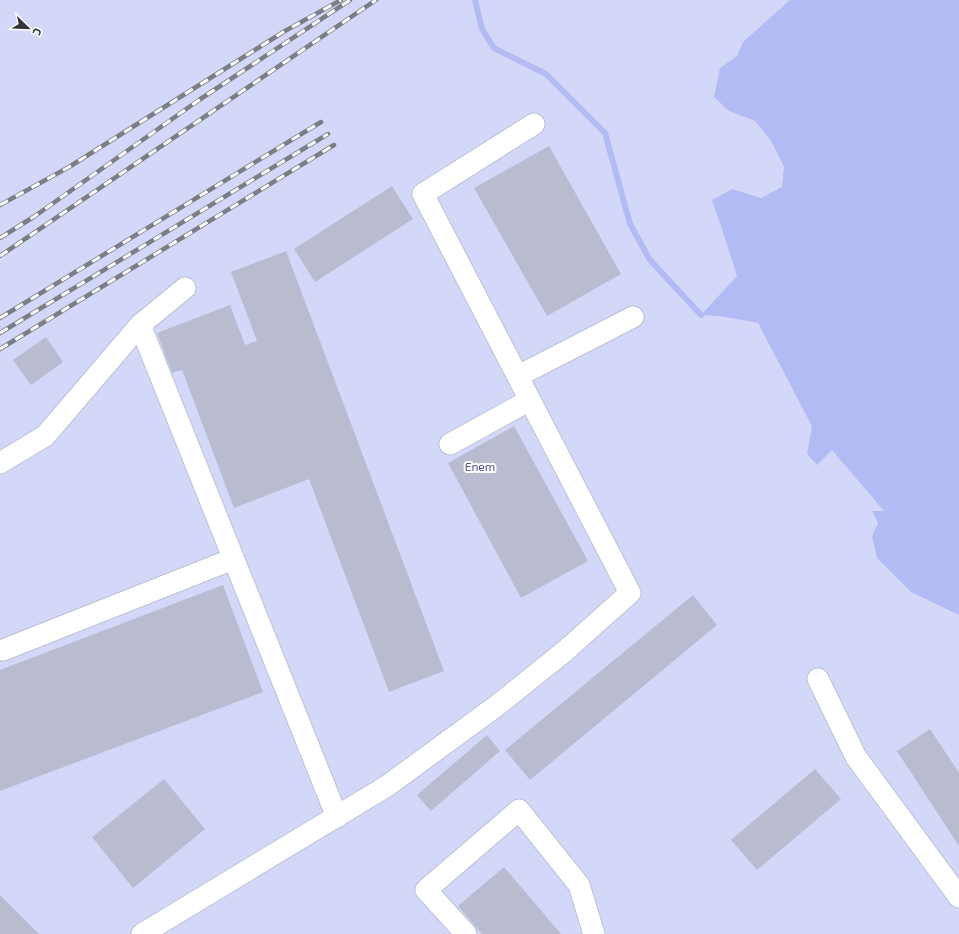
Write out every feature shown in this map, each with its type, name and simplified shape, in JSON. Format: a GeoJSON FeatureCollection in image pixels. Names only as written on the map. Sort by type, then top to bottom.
{"type":"FeatureCollection","features":[{"type":"Feature","properties":{"kind":"lane"},"geometry":{"type":"LineString","coordinates":[[142,934],[386,786],[499,704],[565,651],[630,593],[423,194],[534,124]]}},
{"type":"Feature","properties":{"kind":"lane"},"geometry":{"type":"LineString","coordinates":[[0,463],[45,436],[140,325],[185,288]]}},
{"type":"Feature","properties":{"kind":"lane"},"geometry":{"type":"LineString","coordinates":[[518,376],[633,317]]}},
{"type":"Feature","properties":{"kind":"lane"},"geometry":{"type":"LineString","coordinates":[[140,325],[337,817]]}},
{"type":"Feature","properties":{"kind":"lane"},"geometry":{"type":"LineString","coordinates":[[450,444],[530,400]]}},
{"type":"Feature","properties":{"kind":"lane"},"geometry":{"type":"LineString","coordinates":[[3,650],[233,559]]}},
{"type":"Feature","properties":{"kind":"lane"},"geometry":{"type":"LineString","coordinates":[[818,679],[856,757],[959,897]]}},
{"type":"Feature","properties":{"kind":"lane"},"geometry":{"type":"LineString","coordinates":[[466,934],[426,890],[519,810],[580,885],[594,934]]}},
{"type":"Feature","properties":{"kind":"green space","name":"Enem"},"geometry":{"type":"Polygon","coordinates":[[[0,0],[959,0],[959,934],[0,934],[0,0]]]}},
{"type":"Feature","properties":{"kind":"water"},"geometry":{"type":"Polygon","coordinates":[[[790,0],[959,0],[959,615],[911,592],[877,558],[872,536],[878,523],[872,511],[884,511],[832,450],[817,465],[807,454],[812,426],[758,323],[720,316],[701,315],[737,276],[712,200],[732,189],[761,198],[782,187],[784,167],[770,139],[755,121],[729,111],[714,97],[720,68],[737,56],[743,42],[790,0]]]}},
{"type":"Feature","properties":{"kind":"building"},"geometry":{"type":"Polygon","coordinates":[[[549,146],[621,274],[547,316],[474,188],[549,146]]]}},
{"type":"Feature","properties":{"kind":"building"},"geometry":{"type":"Polygon","coordinates":[[[392,186],[413,219],[315,282],[294,249],[392,186]]]}},
{"type":"Feature","properties":{"kind":"building"},"geometry":{"type":"Polygon","coordinates":[[[286,251],[444,671],[389,692],[309,479],[234,508],[182,370],[172,373],[157,333],[230,305],[245,345],[257,341],[231,272],[286,251]]]}},
{"type":"Feature","properties":{"kind":"building"},"geometry":{"type":"Polygon","coordinates":[[[46,337],[63,362],[31,385],[13,360],[46,337]]]}},
{"type":"Feature","properties":{"kind":"building"},"geometry":{"type":"Polygon","coordinates":[[[514,426],[588,561],[521,598],[448,463],[514,426]]]}},
{"type":"Feature","properties":{"kind":"building"},"geometry":{"type":"Polygon","coordinates":[[[223,585],[263,692],[0,791],[0,670],[223,585]]]}},
{"type":"Feature","properties":{"kind":"building"},"geometry":{"type":"Polygon","coordinates":[[[693,595],[717,625],[530,780],[505,750],[693,595]]]}},
{"type":"Feature","properties":{"kind":"building"},"geometry":{"type":"Polygon","coordinates":[[[930,729],[959,773],[959,846],[897,751],[930,729]]]}},
{"type":"Feature","properties":{"kind":"building"},"geometry":{"type":"Polygon","coordinates":[[[487,735],[500,751],[431,811],[417,795],[487,735]]]}},
{"type":"Feature","properties":{"kind":"building"},"geometry":{"type":"Polygon","coordinates":[[[815,769],[841,799],[757,870],[731,840],[815,769]]]}},
{"type":"Feature","properties":{"kind":"building"},"geometry":{"type":"Polygon","coordinates":[[[164,779],[205,829],[133,888],[92,837],[164,779]]]}},
{"type":"Feature","properties":{"kind":"building"},"geometry":{"type":"Polygon","coordinates":[[[504,867],[561,934],[482,934],[458,906],[504,867]]]}},
{"type":"Feature","properties":{"kind":"building"},"geometry":{"type":"Polygon","coordinates":[[[0,895],[39,934],[0,934],[0,895]]]}},
{"type":"Feature","properties":{"kind":"waterway"},"geometry":{"type":"LineString","coordinates":[[475,0],[482,29],[494,48],[546,74],[605,133],[630,224],[650,260],[701,315]]}},
{"type":"Feature","properties":{"kind":"railway"},"geometry":{"type":"LineString","coordinates":[[0,205],[69,167],[285,31],[341,0]]}},
{"type":"Feature","properties":{"kind":"railway"},"geometry":{"type":"LineString","coordinates":[[0,238],[35,216],[199,100],[350,0]]}},
{"type":"Feature","properties":{"kind":"railway"},"geometry":{"type":"LineString","coordinates":[[0,256],[376,0]]}},
{"type":"Feature","properties":{"kind":"railway"},"geometry":{"type":"LineString","coordinates":[[0,318],[321,122]]}},
{"type":"Feature","properties":{"kind":"railway"},"geometry":{"type":"LineString","coordinates":[[0,333],[328,134]]}},
{"type":"Feature","properties":{"kind":"railway"},"geometry":{"type":"LineString","coordinates":[[0,349],[334,145]]}}]}
